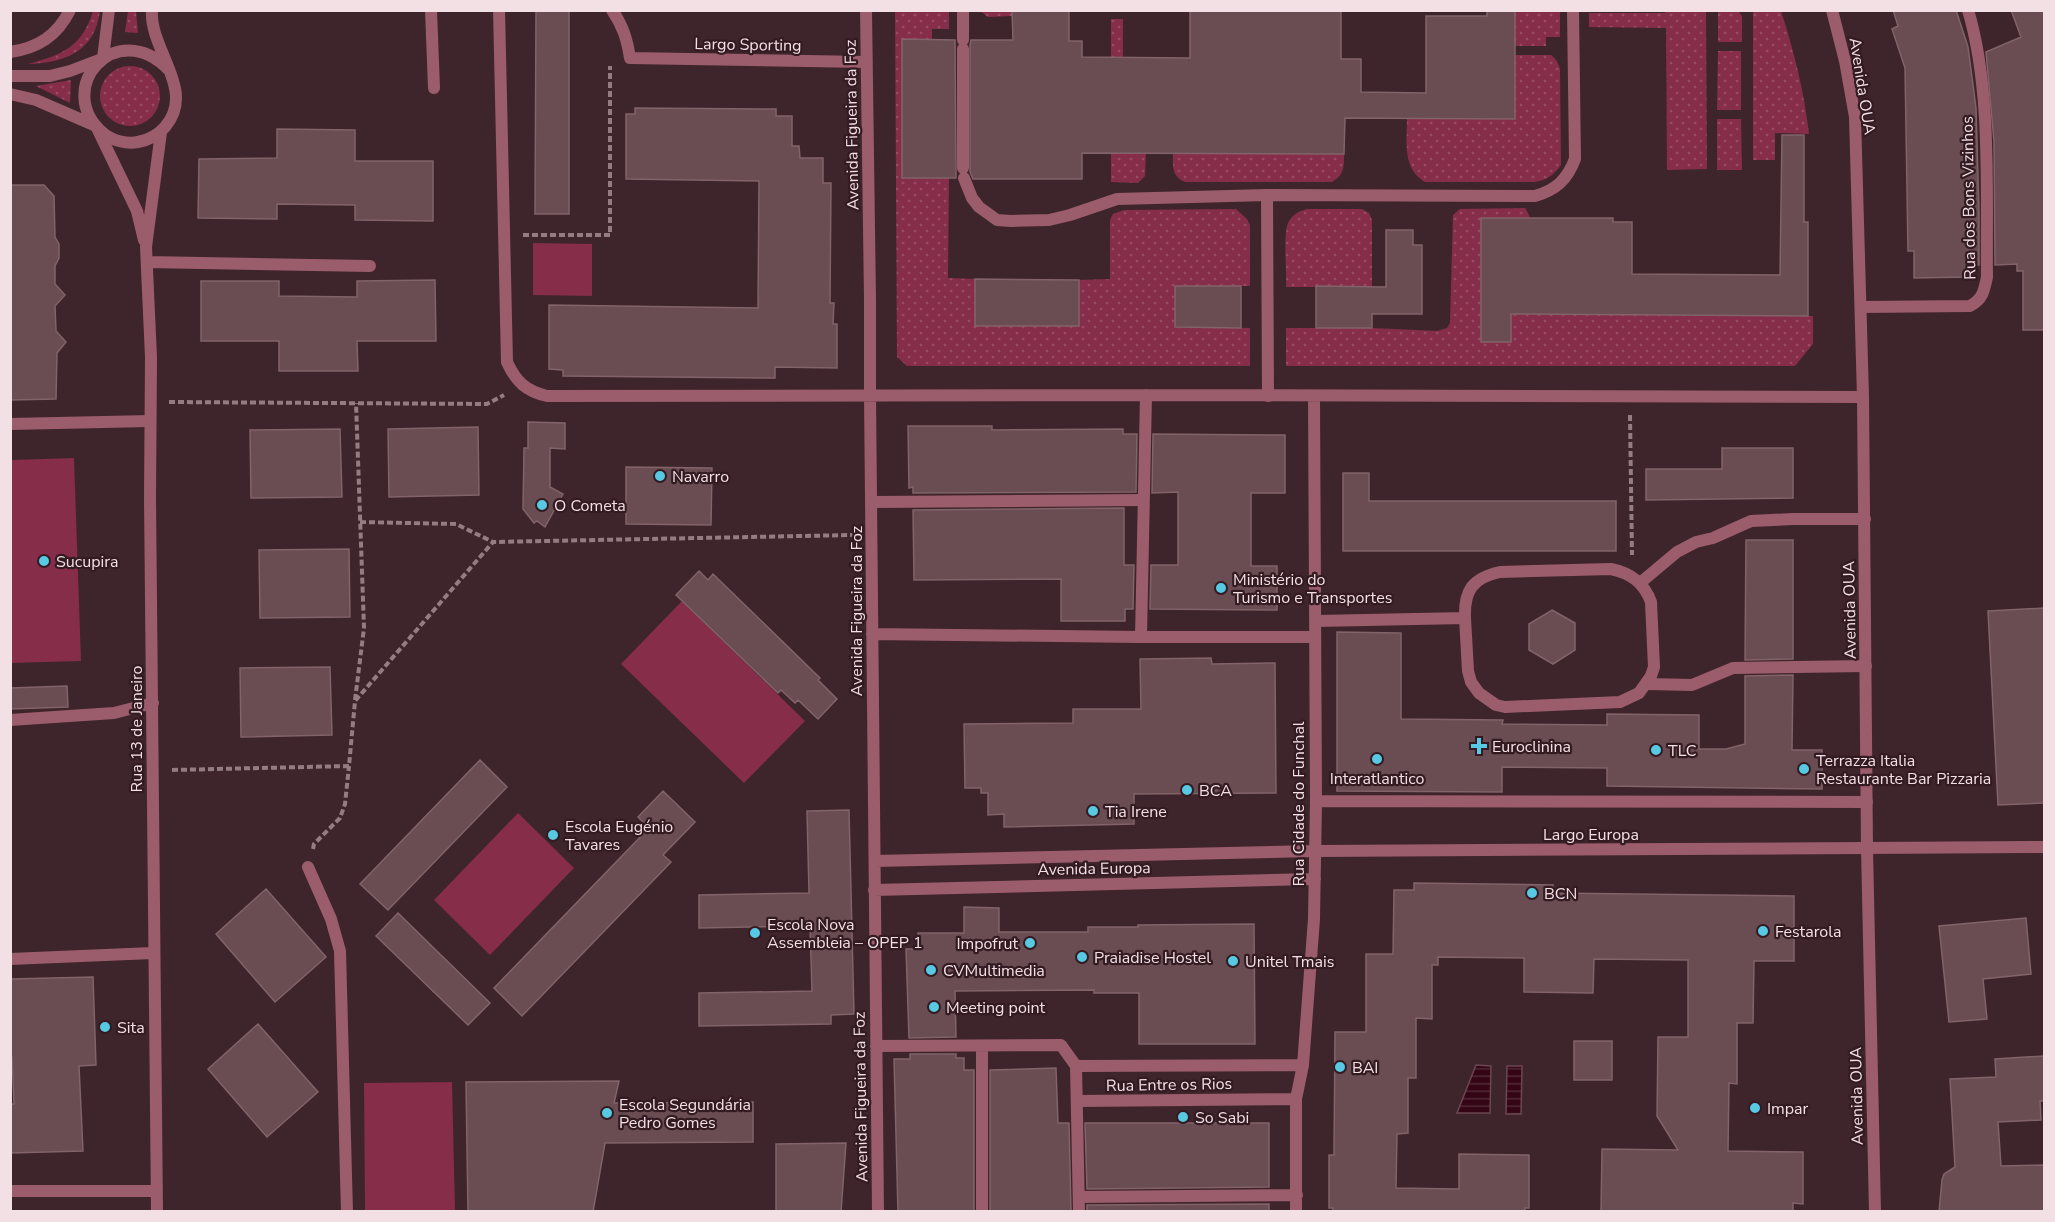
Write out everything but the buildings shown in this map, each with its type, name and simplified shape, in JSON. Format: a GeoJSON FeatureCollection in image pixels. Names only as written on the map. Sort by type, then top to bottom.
{"type":"FeatureCollection","features":[{"type":"Feature","properties":{"kind":"street"},"geometry":{"type":"LineString","coordinates":[[10,52],[25,50],[48,39],[64,21],[70,10]]}},
{"type":"Feature","properties":{"kind":"street"},"geometry":{"type":"LineString","coordinates":[[109,10],[103,58],[93,69],[86,83],[84,98],[87,113],[106,136],[134,143],[148,140],[161,132],[170,122],[177,96],[175,82],[156,43],[151,20],[152,10]]}},
{"type":"Feature","properties":{"kind":"street"},"geometry":{"type":"LineString","coordinates":[[431,10],[434,88]]}},
{"type":"Feature","properties":{"kind":"street"},"geometry":{"type":"LineString","coordinates":[[499,10],[507,362],[518,382],[534,393],[547,396],[1863,396]]}},
{"type":"Feature","properties":{"kind":"street"},"geometry":{"type":"LineString","coordinates":[[612,10],[627,38],[630,58]]}},
{"type":"Feature","properties":{"kind":"street","name":"Avenida Figueira da Foz"},"geometry":{"type":"LineString","coordinates":[[866,10],[878,1212]]}},
{"type":"Feature","properties":{"kind":"street"},"geometry":{"type":"LineString","coordinates":[[963,10],[963,173],[972,198],[979,207],[997,220],[1011,221],[1049,220],[1117,199],[1267,195],[1535,196],[1548,193],[1561,184],[1570,173],[1575,159],[1573,10]]}},
{"type":"Feature","properties":{"kind":"street","name":"Avenida OUA"},"geometry":{"type":"LineString","coordinates":[[1832,10],[1845,61],[1855,117],[1863,396],[1867,849],[1875,1212]]}},
{"type":"Feature","properties":{"kind":"street","name":"Rua dos Bons Vizinhos"},"geometry":{"type":"LineString","coordinates":[[1861,307],[1970,306],[1980,301],[1984,294],[1987,277],[1985,128],[1978,55],[1968,10]]}},
{"type":"Feature","properties":{"kind":"street"},"geometry":{"type":"LineString","coordinates":[[10,76],[50,76],[70,71],[116,52],[131,50],[146,52],[159,59],[169,70]]}},
{"type":"Feature","properties":{"kind":"street","name":"Largo Sporting"},"geometry":{"type":"LineString","coordinates":[[630,58],[866,62]]}},
{"type":"Feature","properties":{"kind":"street"},"geometry":{"type":"LineString","coordinates":[[10,94],[36,100],[96,126]]}},
{"type":"Feature","properties":{"kind":"street","name":"Rua 13 de Janeiro"},"geometry":{"type":"LineString","coordinates":[[96,126],[137,211],[146,247],[147,262],[151,357],[153,952],[157,1212]]}},
{"type":"Feature","properties":{"kind":"street","name":"Rua 13 de Janeiro"},"geometry":{"type":"LineString","coordinates":[[146,247],[161,132]]}},
{"type":"Feature","properties":{"kind":"street"},"geometry":{"type":"LineString","coordinates":[[1267,195],[1268,396]]}},
{"type":"Feature","properties":{"kind":"street"},"geometry":{"type":"LineString","coordinates":[[147,262],[370,266]]}},
{"type":"Feature","properties":{"kind":"street"},"geometry":{"type":"LineString","coordinates":[[1141,637],[1146,395]]}},
{"type":"Feature","properties":{"kind":"street","name":"Rua Cidade do Funchal"},"geometry":{"type":"LineString","coordinates":[[1296,1212],[1296,1099],[1303,1065],[1315,879],[1317,801],[1314,396]]}},
{"type":"Feature","properties":{"kind":"street"},"geometry":{"type":"LineString","coordinates":[[10,424],[150,421]]}},
{"type":"Feature","properties":{"kind":"street"},"geometry":{"type":"LineString","coordinates":[[872,502],[1143,500]]}},
{"type":"Feature","properties":{"kind":"street"},"geometry":{"type":"LineString","coordinates":[[1636,580],[1696,542],[1731,531],[1751,521],[1865,519]]}},
{"type":"Feature","properties":{"kind":"street"},"geometry":{"type":"LineString","coordinates":[[1611,569],[1623,572],[1636,580],[1647,592],[1651,602],[1654,667],[1647,684],[1639,693],[1620,702],[1505,707],[1496,705],[1479,693],[1468,671],[1465,618],[1465,600],[1474,584],[1490,574],[1500,572],[1611,569]]}},
{"type":"Feature","properties":{"kind":"street"},"geometry":{"type":"LineString","coordinates":[[1316,621],[1465,618]]}},
{"type":"Feature","properties":{"kind":"street"},"geometry":{"type":"LineString","coordinates":[[872,634],[1315,637]]}},
{"type":"Feature","properties":{"kind":"street"},"geometry":{"type":"LineString","coordinates":[[1647,684],[1692,685],[1733,668],[1866,666]]}},
{"type":"Feature","properties":{"kind":"street"},"geometry":{"type":"LineString","coordinates":[[10,720],[114,713],[153,703]]}},
{"type":"Feature","properties":{"kind":"street","name":"Largo Europa"},"geometry":{"type":"LineString","coordinates":[[1317,801],[1867,802]]}},
{"type":"Feature","properties":{"kind":"street","name":"Largo Europa"},"geometry":{"type":"LineString","coordinates":[[1315,851],[2044,847]]}},
{"type":"Feature","properties":{"kind":"street","name":"Avenida Europa"},"geometry":{"type":"LineString","coordinates":[[874,861],[1315,851]]}},
{"type":"Feature","properties":{"kind":"street"},"geometry":{"type":"LineString","coordinates":[[308,867],[331,919],[340,951],[347,1212]]}},
{"type":"Feature","properties":{"kind":"street","name":"Avenida Europa"},"geometry":{"type":"LineString","coordinates":[[874,890],[1315,879]]}},
{"type":"Feature","properties":{"kind":"street"},"geometry":{"type":"LineString","coordinates":[[10,958],[153,952]]}},
{"type":"Feature","properties":{"kind":"street"},"geometry":{"type":"LineString","coordinates":[[876,1046],[1061,1045],[1076,1066],[1079,1212]]}},
{"type":"Feature","properties":{"kind":"street"},"geometry":{"type":"LineString","coordinates":[[982,1046],[982,1212]]}},
{"type":"Feature","properties":{"kind":"street","name":"Rua Entre os Rios"},"geometry":{"type":"LineString","coordinates":[[1076,1066],[1303,1065]]}},
{"type":"Feature","properties":{"kind":"street","name":"Rua Entre os Rios"},"geometry":{"type":"LineString","coordinates":[[1077,1101],[1296,1099]]}},
{"type":"Feature","properties":{"kind":"street"},"geometry":{"type":"LineString","coordinates":[[10,1191],[156,1191]]}},
{"type":"Feature","properties":{"kind":"street"},"geometry":{"type":"LineString","coordinates":[[1079,1197],[1297,1196]]}},
{"type":"Feature","properties":{"kind":"path"},"geometry":{"type":"LineString","coordinates":[[504,235],[610,235],[610,58],[630,58]]}},
{"type":"Feature","properties":{"kind":"path"},"geometry":{"type":"LineString","coordinates":[[150,402],[487,404],[500,398],[518,382]]}},
{"type":"Feature","properties":{"kind":"path"},"geometry":{"type":"LineString","coordinates":[[1629,396],[1636,580]]}},
{"type":"Feature","properties":{"kind":"path"},"geometry":{"type":"LineString","coordinates":[[308,867],[314,844],[340,818],[345,804],[364,628],[356,403]]}},
{"type":"Feature","properties":{"kind":"path"},"geometry":{"type":"LineString","coordinates":[[360,522],[456,524],[494,542],[872,534]]}},
{"type":"Feature","properties":{"kind":"path"},"geometry":{"type":"LineString","coordinates":[[355,701],[494,542]]}},
{"type":"Feature","properties":{"kind":"path"},"geometry":{"type":"LineString","coordinates":[[153,770],[349,765]]}},
{"type":"Feature","properties":{"kind":"shaded area"},"geometry":{"type":"Polygon","coordinates":[[[93,11],[100,11],[97,25],[85,46],[65,58],[28,64],[51,57],[69,48],[83,33],[93,11]]]}},
{"type":"Feature","properties":{"kind":"shaded area"},"geometry":{"type":"Polygon","coordinates":[[[128,11],[136,11],[138,33],[125,32],[128,11]]]}},
{"type":"Feature","properties":{"kind":"shaded area"},"geometry":{"type":"Polygon","coordinates":[[[895,11],[949,11],[949,29],[932,29],[932,40],[903,178],[949,178],[948,278],[975,279],[975,326],[1079,326],[1079,280],[1110,279],[1110,220],[1113,214],[1124,210],[1236,209],[1250,225],[1250,286],[1175,286],[1175,327],[1250,328],[1250,366],[907,366],[897,357],[895,11]]]}},
{"type":"Feature","properties":{"kind":"shaded area"},"geometry":{"type":"Polygon","coordinates":[[[980,11],[1012,11],[1012,16],[988,17],[980,11]]]}},
{"type":"Feature","properties":{"kind":"shaded area"},"geometry":{"type":"Polygon","coordinates":[[[1515,11],[1560,11],[1560,37],[1546,37],[1546,46],[1515,46],[1515,11]]]}},
{"type":"Feature","properties":{"kind":"shaded area"},"geometry":{"type":"Polygon","coordinates":[[[1666,11],[1706,11],[1707,169],[1667,170],[1666,28],[1589,27],[1589,13],[1665,13],[1666,11]]]}},
{"type":"Feature","properties":{"kind":"shaded area"},"geometry":{"type":"Polygon","coordinates":[[[1718,11],[1738,11],[1742,16],[1742,42],[1718,42],[1718,11]]]}},
{"type":"Feature","properties":{"kind":"shaded area"},"geometry":{"type":"Polygon","coordinates":[[[1753,11],[1781,11],[1798,71],[1807,118],[1809,134],[1775,133],[1775,160],[1753,160],[1753,11]]]}},
{"type":"Feature","properties":{"kind":"shaded area"},"geometry":{"type":"Polygon","coordinates":[[[1111,19],[1123,19],[1123,153],[1146,153],[1145,176],[1138,183],[1111,182],[1111,19]]]}},
{"type":"Feature","properties":{"kind":"shaded area"},"geometry":{"type":"Polygon","coordinates":[[[1718,51],[1741,51],[1741,110],[1717,110],[1718,51]]]}},
{"type":"Feature","properties":{"kind":"shaded area"},"geometry":{"type":"Polygon","coordinates":[[[1515,55],[1551,55],[1556,59],[1560,69],[1561,165],[1550,176],[1535,182],[1425,182],[1412,169],[1409,162],[1407,118],[1515,119],[1515,55]]]}},
{"type":"Feature","properties":{"kind":"shaded area"},"geometry":{"type":"Polygon","coordinates":[[[130,66],[147,71],[155,79],[160,96],[155,113],[147,121],[130,126],[113,121],[105,113],[100,96],[105,79],[113,71],[130,66]]]}},
{"type":"Feature","properties":{"kind":"shaded area"},"geometry":{"type":"Polygon","coordinates":[[[71,80],[70,103],[36,86],[71,80]]]}},
{"type":"Feature","properties":{"kind":"shaded area"},"geometry":{"type":"Polygon","coordinates":[[[1717,119],[1741,119],[1742,170],[1717,170],[1717,119]]]}},
{"type":"Feature","properties":{"kind":"shaded area"},"geometry":{"type":"Polygon","coordinates":[[[1173,153],[1344,154],[1344,163],[1341,174],[1332,182],[1185,182],[1175,174],[1173,153]]]}},
{"type":"Feature","properties":{"kind":"shaded area"},"geometry":{"type":"Polygon","coordinates":[[[1525,208],[1530,219],[1532,245],[1518,314],[1813,316],[1813,344],[1795,366],[1286,366],[1286,328],[1437,331],[1447,328],[1450,323],[1453,215],[1460,209],[1525,208]]]}},
{"type":"Feature","properties":{"kind":"shaded area"},"geometry":{"type":"Polygon","coordinates":[[[1307,209],[1362,209],[1369,213],[1372,220],[1372,287],[1286,287],[1285,245],[1288,223],[1295,214],[1307,209]]]}},
{"type":"Feature","properties":{"kind":"shaded area"},"geometry":{"type":"Polygon","coordinates":[[[533,243],[592,244],[592,296],[533,295],[533,243]]]}},
{"type":"Feature","properties":{"kind":"shaded area","name":"Sucupira"},"geometry":{"type":"Polygon","coordinates":[[[74,458],[81,661],[11,663],[11,460],[74,458]]]}},
{"type":"Feature","properties":{"kind":"shaded area"},"geometry":{"type":"Polygon","coordinates":[[[682,601],[805,721],[744,783],[621,664],[682,601]]]}},
{"type":"Feature","properties":{"kind":"shaded area"},"geometry":{"type":"Polygon","coordinates":[[[518,813],[574,868],[490,955],[434,900],[518,813]]]}},
{"type":"Feature","properties":{"kind":"shaded area"},"geometry":{"type":"Polygon","coordinates":[[[1476,1065],[1491,1066],[1490,1113],[1457,1113],[1476,1065]]]}},
{"type":"Feature","properties":{"kind":"shaded area"},"geometry":{"type":"Polygon","coordinates":[[[1507,1066],[1522,1066],[1521,1114],[1506,1114],[1507,1066]]]}},
{"type":"Feature","properties":{"kind":"shaded area"},"geometry":{"type":"Polygon","coordinates":[[[452,1082],[455,1211],[365,1211],[364,1083],[452,1082]]]}},
{"type":"Feature","properties":{"kind":"place","name":"Navarro"},"geometry":{"type":"Point","coordinates":[660,476]}},
{"type":"Feature","properties":{"kind":"place","name":"O Cometa"},"geometry":{"type":"Point","coordinates":[542,505]}},
{"type":"Feature","properties":{"kind":"place","name":"Sucupira"},"geometry":{"type":"Point","coordinates":[44,561]}},
{"type":"Feature","properties":{"kind":"place","name":"Ministério do Turismo e Transportes"},"geometry":{"type":"Point","coordinates":[1221,588]}},
{"type":"Feature","properties":{"kind":"place","name":"Euroclinina"},"geometry":{"type":"Point","coordinates":[1479,746]}},
{"type":"Feature","properties":{"kind":"place","name":"TLC"},"geometry":{"type":"Point","coordinates":[1656,750]}},
{"type":"Feature","properties":{"kind":"place","name":"Interatlantico"},"geometry":{"type":"Point","coordinates":[1377,759]}},
{"type":"Feature","properties":{"kind":"place","name":"Terrazza Italia Restaurante Bar Pizzaria"},"geometry":{"type":"Point","coordinates":[1804,769]}},
{"type":"Feature","properties":{"kind":"place","name":"BCA"},"geometry":{"type":"Point","coordinates":[1187,790]}},
{"type":"Feature","properties":{"kind":"place","name":"Tia Irene"},"geometry":{"type":"Point","coordinates":[1093,811]}},
{"type":"Feature","properties":{"kind":"place","name":"Escola Eugénio Tavares"},"geometry":{"type":"Point","coordinates":[553,835]}},
{"type":"Feature","properties":{"kind":"place","name":"BCN"},"geometry":{"type":"Point","coordinates":[1532,893]}},
{"type":"Feature","properties":{"kind":"place","name":"Festarola"},"geometry":{"type":"Point","coordinates":[1763,931]}},
{"type":"Feature","properties":{"kind":"place","name":"Escola Nova Assembleia – OPEP 1"},"geometry":{"type":"Point","coordinates":[755,933]}},
{"type":"Feature","properties":{"kind":"place","name":"Impofrut"},"geometry":{"type":"Point","coordinates":[1030,943]}},
{"type":"Feature","properties":{"kind":"place","name":"Praiadise Hostel"},"geometry":{"type":"Point","coordinates":[1082,957]}},
{"type":"Feature","properties":{"kind":"place","name":"Unitel Tmais"},"geometry":{"type":"Point","coordinates":[1233,961]}},
{"type":"Feature","properties":{"kind":"place","name":"CVMultimedia"},"geometry":{"type":"Point","coordinates":[931,970]}},
{"type":"Feature","properties":{"kind":"place","name":"Meeting point"},"geometry":{"type":"Point","coordinates":[934,1007]}},
{"type":"Feature","properties":{"kind":"place","name":"Sita"},"geometry":{"type":"Point","coordinates":[105,1027]}},
{"type":"Feature","properties":{"kind":"place","name":"BAI"},"geometry":{"type":"Point","coordinates":[1340,1067]}},
{"type":"Feature","properties":{"kind":"place","name":"Impar"},"geometry":{"type":"Point","coordinates":[1755,1108]}},
{"type":"Feature","properties":{"kind":"place","name":"Escola Segundária Pedro Gomes"},"geometry":{"type":"Point","coordinates":[607,1113]}},
{"type":"Feature","properties":{"kind":"place","name":"So Sabi"},"geometry":{"type":"Point","coordinates":[1183,1117]}}]}
